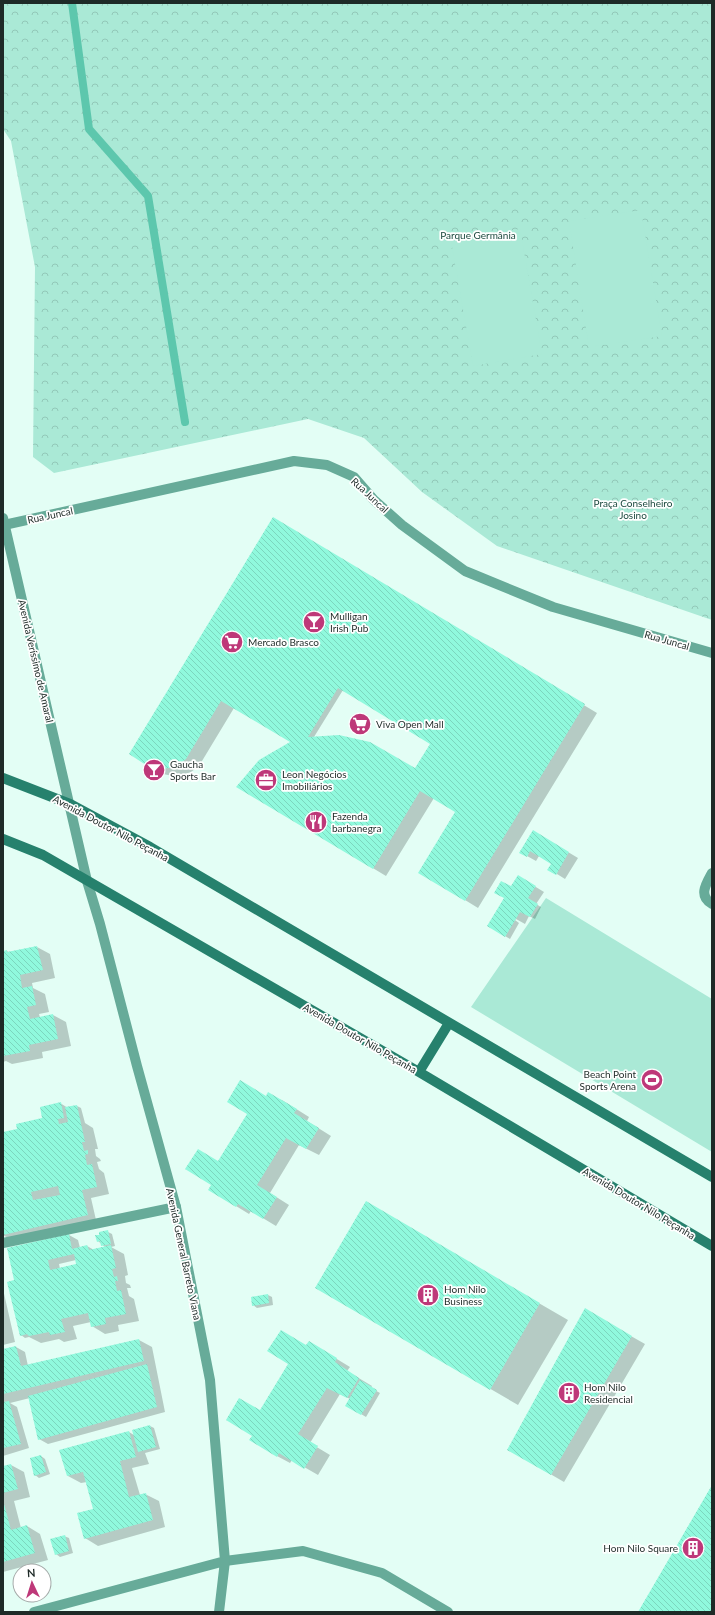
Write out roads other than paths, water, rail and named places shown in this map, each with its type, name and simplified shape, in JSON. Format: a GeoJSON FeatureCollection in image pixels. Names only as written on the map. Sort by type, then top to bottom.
{"type":"FeatureCollection","features":[{"type":"Feature","properties":{"kind":"main road","name":"Avenida Doutor Nilo Peçanha"},"geometry":{"type":"LineString","coordinates":[[3,778],[70,804],[162,854],[712,1177]]}},
{"type":"Feature","properties":{"kind":"main road","name":"Avenida Doutor Nilo Peçanha"},"geometry":{"type":"LineString","coordinates":[[3,839],[42,855],[418,1072],[712,1246]]}},
{"type":"Feature","properties":{"kind":"main road"},"geometry":{"type":"LineString","coordinates":[[418,1072],[448,1023]]}},
{"type":"Feature","properties":{"kind":"street","name":"Rua Juncal"},"geometry":{"type":"LineString","coordinates":[[4,521],[294,461],[327,465],[354,477],[374,500],[402,525],[465,571],[553,607],[712,652]]}},
{"type":"Feature","properties":{"kind":"street","name":"Avenida Veríssimo de Amaral"},"geometry":{"type":"LineString","coordinates":[[4,521],[87,881]]}},
{"type":"Feature","properties":{"kind":"street"},"geometry":{"type":"LineString","coordinates":[[712,873],[703,890],[704,896],[712,904]]}},
{"type":"Feature","properties":{"kind":"street","name":"Avenida General Barreto Viana"},"geometry":{"type":"LineString","coordinates":[[87,881],[100,924],[176,1207],[210,1380],[225,1561],[219,1612]]}},
{"type":"Feature","properties":{"kind":"street"},"geometry":{"type":"LineString","coordinates":[[3,1243],[176,1207]]}},
{"type":"Feature","properties":{"kind":"street"},"geometry":{"type":"LineString","coordinates":[[34,1612],[225,1561],[303,1551],[382,1573],[448,1612]]}},
{"type":"Feature","properties":{"kind":"waterway"},"geometry":{"type":"LineString","coordinates":[[72,3],[89,129],[148,196],[185,422]]}},
{"type":"Feature","properties":{"kind":"place","name":"Mulligan Irish Pub"},"geometry":{"type":"Point","coordinates":[314,622]}},
{"type":"Feature","properties":{"kind":"place","name":"Mercado Brasco"},"geometry":{"type":"Point","coordinates":[232,642]}},
{"type":"Feature","properties":{"kind":"place","name":"Viva Open Mall"},"geometry":{"type":"Point","coordinates":[360,724]}},
{"type":"Feature","properties":{"kind":"place","name":"Gaucha Sports Bar"},"geometry":{"type":"Point","coordinates":[154,770]}},
{"type":"Feature","properties":{"kind":"place","name":"Leon Negócios Imobiliários"},"geometry":{"type":"Point","coordinates":[266,780]}},
{"type":"Feature","properties":{"kind":"place","name":"Fazenda barbanegra"},"geometry":{"type":"Point","coordinates":[316,822]}},
{"type":"Feature","properties":{"kind":"place","name":"Beach Point Sports Arena"},"geometry":{"type":"Point","coordinates":[652,1080]}},
{"type":"Feature","properties":{"kind":"place","name":"Hom Nilo Business"},"geometry":{"type":"Point","coordinates":[428,1295]}},
{"type":"Feature","properties":{"kind":"place","name":"Hom Nilo Residencial"},"geometry":{"type":"Point","coordinates":[569,1393]}},
{"type":"Feature","properties":{"kind":"place","name":"Hom Nilo Square"},"geometry":{"type":"Point","coordinates":[693,1548]}},
{"type":"Feature","properties":{"kind":"park label","name":"Parque Germânia"},"geometry":{"type":"Point","coordinates":[478,235]}},
{"type":"Feature","properties":{"kind":"park label","name":"Praça Conselheiro Josino"},"geometry":{"type":"Point","coordinates":[633,508]}}]}
